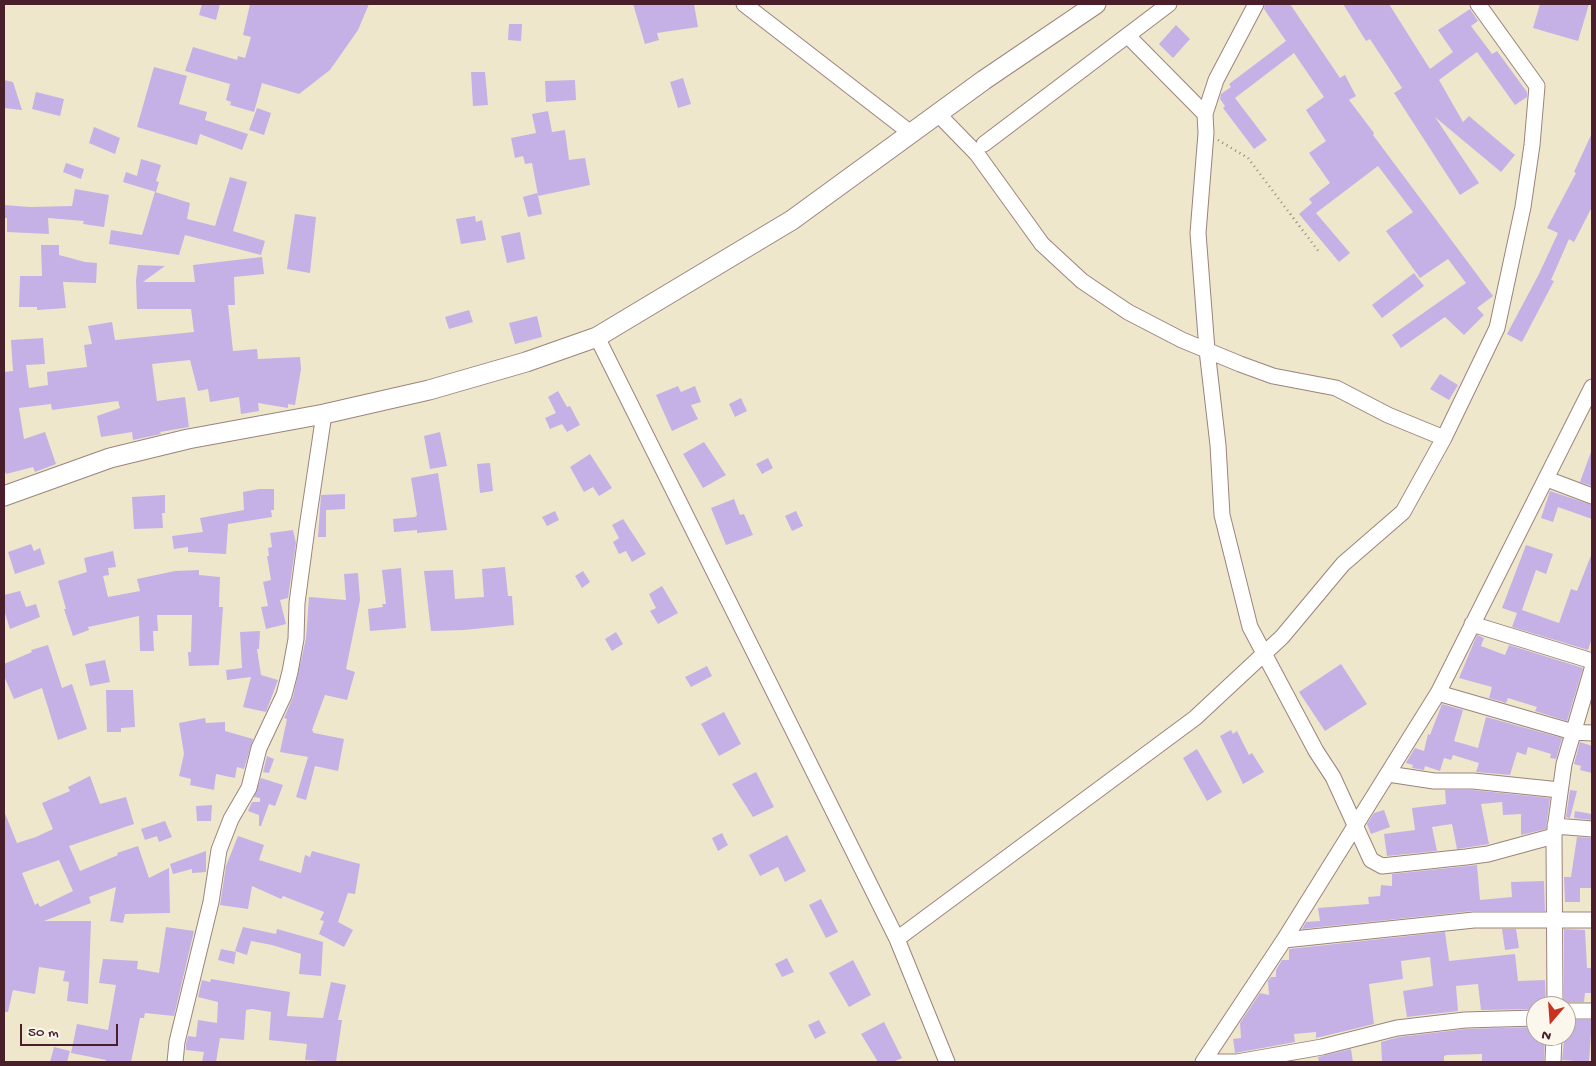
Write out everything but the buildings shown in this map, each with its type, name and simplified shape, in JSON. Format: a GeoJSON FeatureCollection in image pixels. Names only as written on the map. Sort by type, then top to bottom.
{"type":"FeatureCollection","features":[{"type":"Feature","properties":{"kind":"street"},"geometry":{"type":"LineString","coordinates":[[744,4],[912,134]]}},
{"type":"Feature","properties":{"kind":"street"},"geometry":{"type":"LineString","coordinates":[[4,496],[110,458],[188,439],[324,414],[438,388],[526,362],[597,337],[792,220],[938,114],[1096,4]]}},
{"type":"Feature","properties":{"kind":"street"},"geometry":{"type":"LineString","coordinates":[[984,144],[1169,4]]}},
{"type":"Feature","properties":{"kind":"street"},"geometry":{"type":"LineString","coordinates":[[1256,4],[1216,80],[1204,114],[1206,133],[1198,233],[1224,527],[1250,627],[1316,751],[1332,777],[1371,860],[1382,866],[1488,854],[1554,831],[1592,829]]}},
{"type":"Feature","properties":{"kind":"street"},"geometry":{"type":"LineString","coordinates":[[896,939],[1195,718],[1282,636],[1343,564],[1403,512],[1444,438],[1497,328],[1523,207],[1538,86],[1478,4]]}},
{"type":"Feature","properties":{"kind":"street"},"geometry":{"type":"LineString","coordinates":[[1128,36],[1204,114]]}},
{"type":"Feature","properties":{"kind":"street"},"geometry":{"type":"LineString","coordinates":[[938,114],[977,154],[1042,244],[1082,281],[1156,328],[1273,376],[1336,388],[1388,414],[1444,438]]}},
{"type":"Feature","properties":{"kind":"street"},"geometry":{"type":"LineString","coordinates":[[597,337],[896,939],[947,1062]]}},
{"type":"Feature","properties":{"kind":"street"},"geometry":{"type":"LineString","coordinates":[[1203,1062],[1284,940],[1438,693],[1592,387]]}},
{"type":"Feature","properties":{"kind":"street"},"geometry":{"type":"LineString","coordinates":[[175,1062],[177,1042],[211,902],[219,850],[231,819],[249,788],[259,748],[284,695],[290,672],[296,639],[297,603],[324,414]]}},
{"type":"Feature","properties":{"kind":"street"},"geometry":{"type":"LineString","coordinates":[[1578,416],[1592,422]]}},
{"type":"Feature","properties":{"kind":"street"},"geometry":{"type":"LineString","coordinates":[[1547,479],[1592,496]]}},
{"type":"Feature","properties":{"kind":"street"},"geometry":{"type":"LineString","coordinates":[[1472,624],[1592,661]]}},
{"type":"Feature","properties":{"kind":"street"},"geometry":{"type":"LineString","coordinates":[[1555,996],[1554,831],[1564,764],[1592,669]]}},
{"type":"Feature","properties":{"kind":"street"},"geometry":{"type":"LineString","coordinates":[[1438,693],[1573,732],[1592,733]]}},
{"type":"Feature","properties":{"kind":"street"},"geometry":{"type":"LineString","coordinates":[[1388,774],[1434,781],[1473,781],[1560,790]]}},
{"type":"Feature","properties":{"kind":"street"},"geometry":{"type":"LineString","coordinates":[[1284,940],[1474,920],[1554,918],[1592,920]]}},
{"type":"Feature","properties":{"kind":"street"},"geometry":{"type":"LineString","coordinates":[[1576,1011],[1592,1011]]}},
{"type":"Feature","properties":{"kind":"street"},"geometry":{"type":"LineString","coordinates":[[1203,1062],[1237,1062],[1322,1047],[1397,1028],[1465,1020],[1526,1018]]}},
{"type":"Feature","properties":{"kind":"street"},"geometry":{"type":"LineString","coordinates":[[1553,1062],[1554,1046]]}},
{"type":"Feature","properties":{"kind":"path"},"geometry":{"type":"LineString","coordinates":[[1206,133],[1248,158],[1319,252]]}}]}
